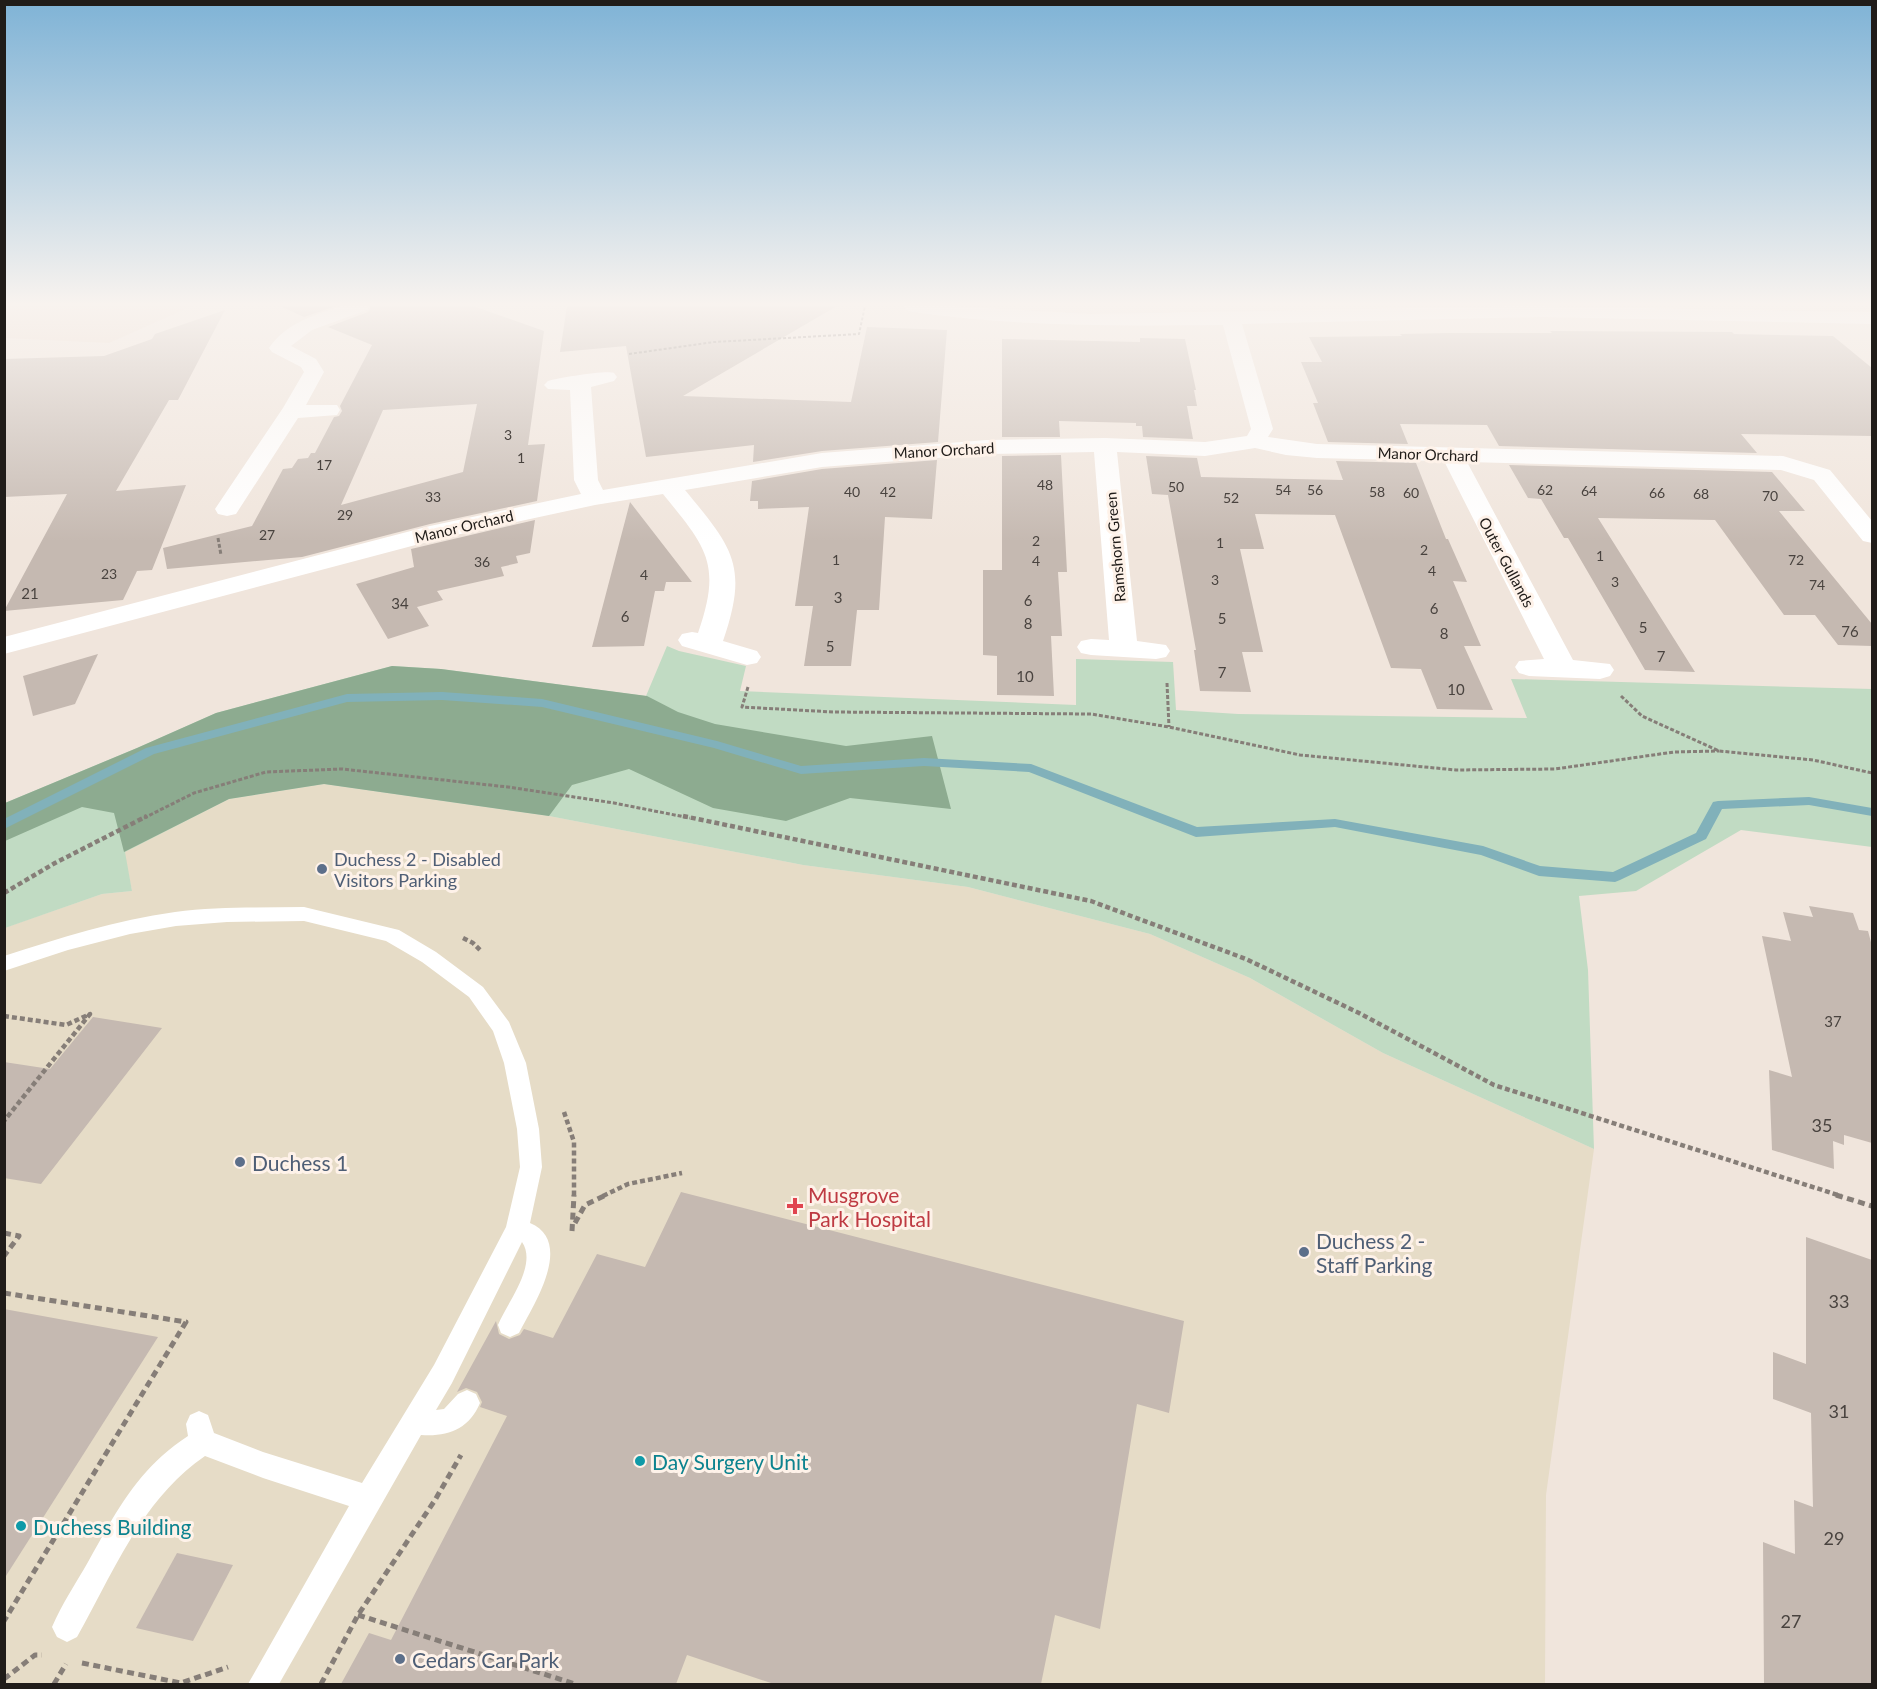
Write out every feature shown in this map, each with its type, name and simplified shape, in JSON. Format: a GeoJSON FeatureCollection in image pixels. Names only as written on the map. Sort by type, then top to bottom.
{"type":"FeatureCollection","features":[{"type":"Feature","properties":{"kind":"street"},"geometry":{"type":"LineString","coordinates":[[227,509],[258,459],[294,411],[307,385]]}},
{"type":"Feature","properties":{"kind":"street"},"geometry":{"type":"LineString","coordinates":[[580,385],[586,480],[595,498]]}},
{"type":"Feature","properties":{"kind":"street"},"geometry":{"type":"LineString","coordinates":[[1250,385],[1262,429],[1255,441]]}},
{"type":"Feature","properties":{"kind":"street"},"geometry":{"type":"LineString","coordinates":[[294,411],[329,410]]}},
{"type":"Feature","properties":{"kind":"street","name":"Manor Orchard"},"geometry":{"type":"LineString","coordinates":[[4,646],[439,531],[668,484],[822,460],[899,452],[987,447],[1105,446],[1205,449],[1255,441],[1306,450],[1783,463],[1822,475],[1872,536]]}},
{"type":"Feature","properties":{"kind":"street","name":"Ramshorn Green"},"geometry":{"type":"LineString","coordinates":[[1105,446],[1124,649]]}},
{"type":"Feature","properties":{"kind":"street","name":"Outer Gullands"},"geometry":{"type":"LineString","coordinates":[[1452,455],[1563,669]]}},
{"type":"Feature","properties":{"kind":"street"},"geometry":{"type":"LineString","coordinates":[[668,484],[698,520],[717,553],[725,575],[714,630],[700,643],[747,657]]}},
{"type":"Feature","properties":{"kind":"street"},"geometry":{"type":"LineString","coordinates":[[1091,647],[1156,651]]}},
{"type":"Feature","properties":{"kind":"street"},"geometry":{"type":"LineString","coordinates":[[1529,667],[1600,670]]}},
{"type":"Feature","properties":{"kind":"lane"},"geometry":{"type":"LineString","coordinates":[[4,964],[65,944],[130,927],[176,919],[304,914],[392,935],[429,957],[476,992],[502,1029],[515,1063],[528,1129],[531,1167],[517,1228],[443,1374],[368,1499],[266,1681]]}},
{"type":"Feature","properties":{"kind":"lane"},"geometry":{"type":"LineString","coordinates":[[510,1325],[538,1269],[541,1257],[531,1235],[517,1228]]}},
{"type":"Feature","properties":{"kind":"lane"},"geometry":{"type":"LineString","coordinates":[[416,1422],[445,1423],[461,1413],[467,1403]]}},
{"type":"Feature","properties":{"kind":"lane"},"geometry":{"type":"LineString","coordinates":[[67,1627],[136,1504],[156,1479],[201,1433],[263,1465],[368,1499]]}},
{"type":"Feature","properties":{"kind":"path"},"geometry":{"type":"LineString","coordinates":[[225,588],[218,538],[229,517],[227,509]]}},
{"type":"Feature","properties":{"kind":"path"},"geometry":{"type":"LineString","coordinates":[[747,657],[753,667],[742,707],[832,712],[1090,714],[1169,727],[1245,746],[1300,755],[1456,770],[1555,769],[1674,752],[1719,751],[1813,760],[1872,773]]}},
{"type":"Feature","properties":{"kind":"path"},"geometry":{"type":"LineString","coordinates":[[1600,670],[1608,674],[1625,702],[1642,716],[1719,751]]}},
{"type":"Feature","properties":{"kind":"path"},"geometry":{"type":"LineString","coordinates":[[4,893],[55,863],[194,794],[266,772],[342,769],[508,787],[614,803],[843,848],[1090,901],[1246,959],[1359,1013],[1494,1085],[1872,1206]]}},
{"type":"Feature","properties":{"kind":"path"},"geometry":{"type":"LineString","coordinates":[[4,1016],[66,1025],[90,1014],[4,1121]]}},
{"type":"Feature","properties":{"kind":"path"},"geometry":{"type":"LineString","coordinates":[[574,1224],[585,1205],[628,1184],[682,1173]]}},
{"type":"Feature","properties":{"kind":"path"},"geometry":{"type":"LineString","coordinates":[[4,1233],[19,1236],[4,1256]]}},
{"type":"Feature","properties":{"kind":"path"},"geometry":{"type":"LineString","coordinates":[[4,1293],[186,1322],[4,1621]]}},
{"type":"Feature","properties":{"kind":"path"},"geometry":{"type":"LineString","coordinates":[[321,1684],[358,1615],[435,1500],[464,1450]]}},
{"type":"Feature","properties":{"kind":"path"},"geometry":{"type":"LineString","coordinates":[[358,1615],[575,1684]]}},
{"type":"Feature","properties":{"kind":"path"},"geometry":{"type":"LineString","coordinates":[[4,1679],[35,1655],[54,1654]]}},
{"type":"Feature","properties":{"kind":"path"},"geometry":{"type":"LineString","coordinates":[[61,1657],[181,1683],[229,1667],[266,1681]]}},
{"type":"Feature","properties":{"kind":"path"},"geometry":{"type":"LineString","coordinates":[[54,1684],[68,1660]]}},
{"type":"Feature","properties":{"kind":"shaded area","name":"Musgrove Park Hospital"},"geometry":{"type":"Polygon","coordinates":[[[324,784],[549,816],[803,865],[968,887],[1150,934],[1250,978],[1383,1053],[1594,1149],[1546,1495],[1545,1684],[5,1684],[4,928],[102,894],[132,891],[124,852],[229,799],[324,784]]]}},
{"type":"Feature","properties":{"kind":"green space"},"geometry":{"type":"Polygon","coordinates":[[[667,646],[679,651],[746,666],[740,691],[1076,705],[1076,659],[1173,662],[1176,710],[1238,714],[1527,718],[1511,679],[1872,689],[1872,847],[1741,830],[1636,891],[1579,896],[1588,970],[1594,1149],[1383,1053],[1250,978],[1150,934],[968,887],[803,865],[549,816],[324,784],[229,799],[125,852],[132,891],[102,894],[5,928],[5,803],[216,713],[392,666],[441,669],[646,696],[667,646]]]}},
{"type":"Feature","properties":{"kind":"green space"},"geometry":{"type":"Polygon","coordinates":[[[392,666],[441,669],[647,696],[678,712],[715,724],[846,746],[932,736],[951,809],[850,798],[786,821],[713,808],[629,769],[572,785],[549,816],[324,784],[229,799],[124,852],[114,813],[82,807],[5,841],[5,803],[216,713],[392,666]]]}},
{"type":"Feature","properties":{"kind":"building"},"geometry":{"type":"Polygon","coordinates":[[[4,385],[186,385],[178,400],[169,400],[116,491],[186,485],[152,570],[137,571],[123,600],[4,611],[67,494],[4,497],[4,385]]]}},
{"type":"Feature","properties":{"kind":"building"},"geometry":{"type":"Polygon","coordinates":[[[351,385],[536,385],[528,445],[545,444],[537,501],[430,524],[302,557],[167,569],[163,548],[252,526],[283,469],[292,468],[298,459],[308,458],[311,453],[315,453],[334,417],[339,416],[342,411],[340,406],[351,385]],[[477,404],[383,410],[341,505],[463,472],[477,404]]]}},
{"type":"Feature","properties":{"kind":"building"},"geometry":{"type":"Polygon","coordinates":[[[633,385],[702,385],[683,396],[851,402],[855,385],[943,385],[938,442],[822,451],[753,462],[754,445],[646,457],[633,385]]]}},
{"type":"Feature","properties":{"kind":"building"},"geometry":{"type":"Polygon","coordinates":[[[1002,385],[1195,385],[1197,406],[1187,406],[1193,439],[1143,437],[1142,426],[1136,426],[1136,423],[1059,421],[1060,437],[1002,437],[1002,385]]]}},
{"type":"Feature","properties":{"kind":"building"},"geometry":{"type":"Polygon","coordinates":[[[1310,385],[1872,385],[1872,436],[1741,434],[1757,453],[1499,446],[1487,425],[1400,424],[1408,444],[1328,442],[1313,403],[1318,403],[1310,385]]]}},
{"type":"Feature","properties":{"kind":"building"},"geometry":{"type":"Polygon","coordinates":[[[1061,455],[1067,572],[1058,572],[1062,636],[1051,636],[1054,696],[997,695],[997,656],[983,655],[983,570],[1002,570],[1002,456],[1061,455]]]}},
{"type":"Feature","properties":{"kind":"building"},"geometry":{"type":"Polygon","coordinates":[[[1146,456],[1197,458],[1201,477],[1343,480],[1336,461],[1416,463],[1446,539],[1467,582],[1453,581],[1481,646],[1464,646],[1493,710],[1437,709],[1421,669],[1391,668],[1335,515],[1255,514],[1264,549],[1240,549],[1263,652],[1242,652],[1251,692],[1200,691],[1194,650],[1196,650],[1168,495],[1152,494],[1146,456]]]}},
{"type":"Feature","properties":{"kind":"building"},"geometry":{"type":"Polygon","coordinates":[[[937,460],[932,519],[885,517],[879,610],[857,610],[851,666],[804,666],[813,606],[795,606],[809,507],[758,509],[758,501],[750,501],[752,481],[822,469],[937,460]]]}},
{"type":"Feature","properties":{"kind":"building"},"geometry":{"type":"Polygon","coordinates":[[[1509,465],[1772,472],[1805,511],[1779,511],[1872,624],[1872,646],[1838,645],[1815,615],[1784,615],[1715,520],[1598,518],[1695,672],[1645,670],[1568,538],[1564,538],[1541,499],[1528,498],[1509,465]]]}},
{"type":"Feature","properties":{"kind":"building"},"geometry":{"type":"Polygon","coordinates":[[[630,502],[692,582],[666,582],[664,591],[655,591],[644,646],[592,647],[630,502]]]}},
{"type":"Feature","properties":{"kind":"building"},"geometry":{"type":"Polygon","coordinates":[[[535,520],[530,553],[516,556],[518,563],[501,567],[504,576],[437,591],[443,600],[417,607],[429,626],[388,639],[356,584],[414,567],[411,549],[535,520]]]}},
{"type":"Feature","properties":{"kind":"building"},"geometry":{"type":"Polygon","coordinates":[[[98,654],[75,704],[33,716],[23,676],[98,654]]]}},
{"type":"Feature","properties":{"kind":"building"},"geometry":{"type":"Polygon","coordinates":[[[1809,906],[1853,913],[1859,930],[1868,931],[1872,946],[1872,1143],[1844,1135],[1844,1145],[1833,1141],[1834,1169],[1772,1150],[1769,1070],[1792,1077],[1762,936],[1791,941],[1783,912],[1813,917],[1809,906]]]}},
{"type":"Feature","properties":{"kind":"building"},"geometry":{"type":"Polygon","coordinates":[[[93,1017],[162,1028],[41,1184],[4,1178],[4,1062],[50,1069],[93,1017]]]}},
{"type":"Feature","properties":{"kind":"building"},"geometry":{"type":"Polygon","coordinates":[[[681,1192],[1184,1321],[1169,1413],[1137,1404],[1100,1629],[1055,1615],[1041,1684],[774,1684],[687,1655],[676,1684],[341,1684],[369,1633],[391,1640],[507,1416],[480,1407],[482,1402],[477,1392],[466,1388],[457,1392],[496,1321],[499,1334],[509,1339],[520,1335],[524,1329],[553,1338],[597,1254],[645,1267],[681,1192]]]}},
{"type":"Feature","properties":{"kind":"building"},"geometry":{"type":"Polygon","coordinates":[[[1806,1237],[1872,1260],[1872,1684],[1764,1684],[1763,1542],[1795,1554],[1794,1500],[1813,1507],[1811,1413],[1773,1399],[1773,1352],[1806,1364],[1806,1237]]]}},
{"type":"Feature","properties":{"kind":"building"},"geometry":{"type":"Polygon","coordinates":[[[4,1309],[158,1337],[4,1579],[4,1309]]]}},
{"type":"Feature","properties":{"kind":"building"},"geometry":{"type":"Polygon","coordinates":[[[177,1553],[233,1565],[193,1641],[136,1628],[177,1553]]]}},
{"type":"Feature","properties":{"kind":"waterway"},"geometry":{"type":"LineString","coordinates":[[4,825],[150,751],[347,698],[442,696],[542,703],[717,745],[801,770],[924,762],[1031,768],[1196,832],[1335,823],[1483,851],[1539,871],[1615,877],[1701,836],[1718,805],[1809,801],[1872,812]]}},
{"type":"Feature","properties":{"kind":"place","name":"Duchess 2 - Disabled Visitors Parking"},"geometry":{"type":"Point","coordinates":[322,869]}},
{"type":"Feature","properties":{"kind":"place","name":"Duchess 1"},"geometry":{"type":"Point","coordinates":[240,1162]}},
{"type":"Feature","properties":{"kind":"place","name":"Musgrove Park Hospital"},"geometry":{"type":"Point","coordinates":[795,1206]}},
{"type":"Feature","properties":{"kind":"place","name":"Duchess 2 - Staff Parking"},"geometry":{"type":"Point","coordinates":[1304,1252]}},
{"type":"Feature","properties":{"kind":"place","name":"Day Surgery Unit"},"geometry":{"type":"Point","coordinates":[640,1461]}},
{"type":"Feature","properties":{"kind":"place","name":"Duchess Building"},"geometry":{"type":"Point","coordinates":[21,1526]}},
{"type":"Feature","properties":{"kind":"place","name":"Cedars Car Park"},"geometry":{"type":"Point","coordinates":[400,1659]}}]}
